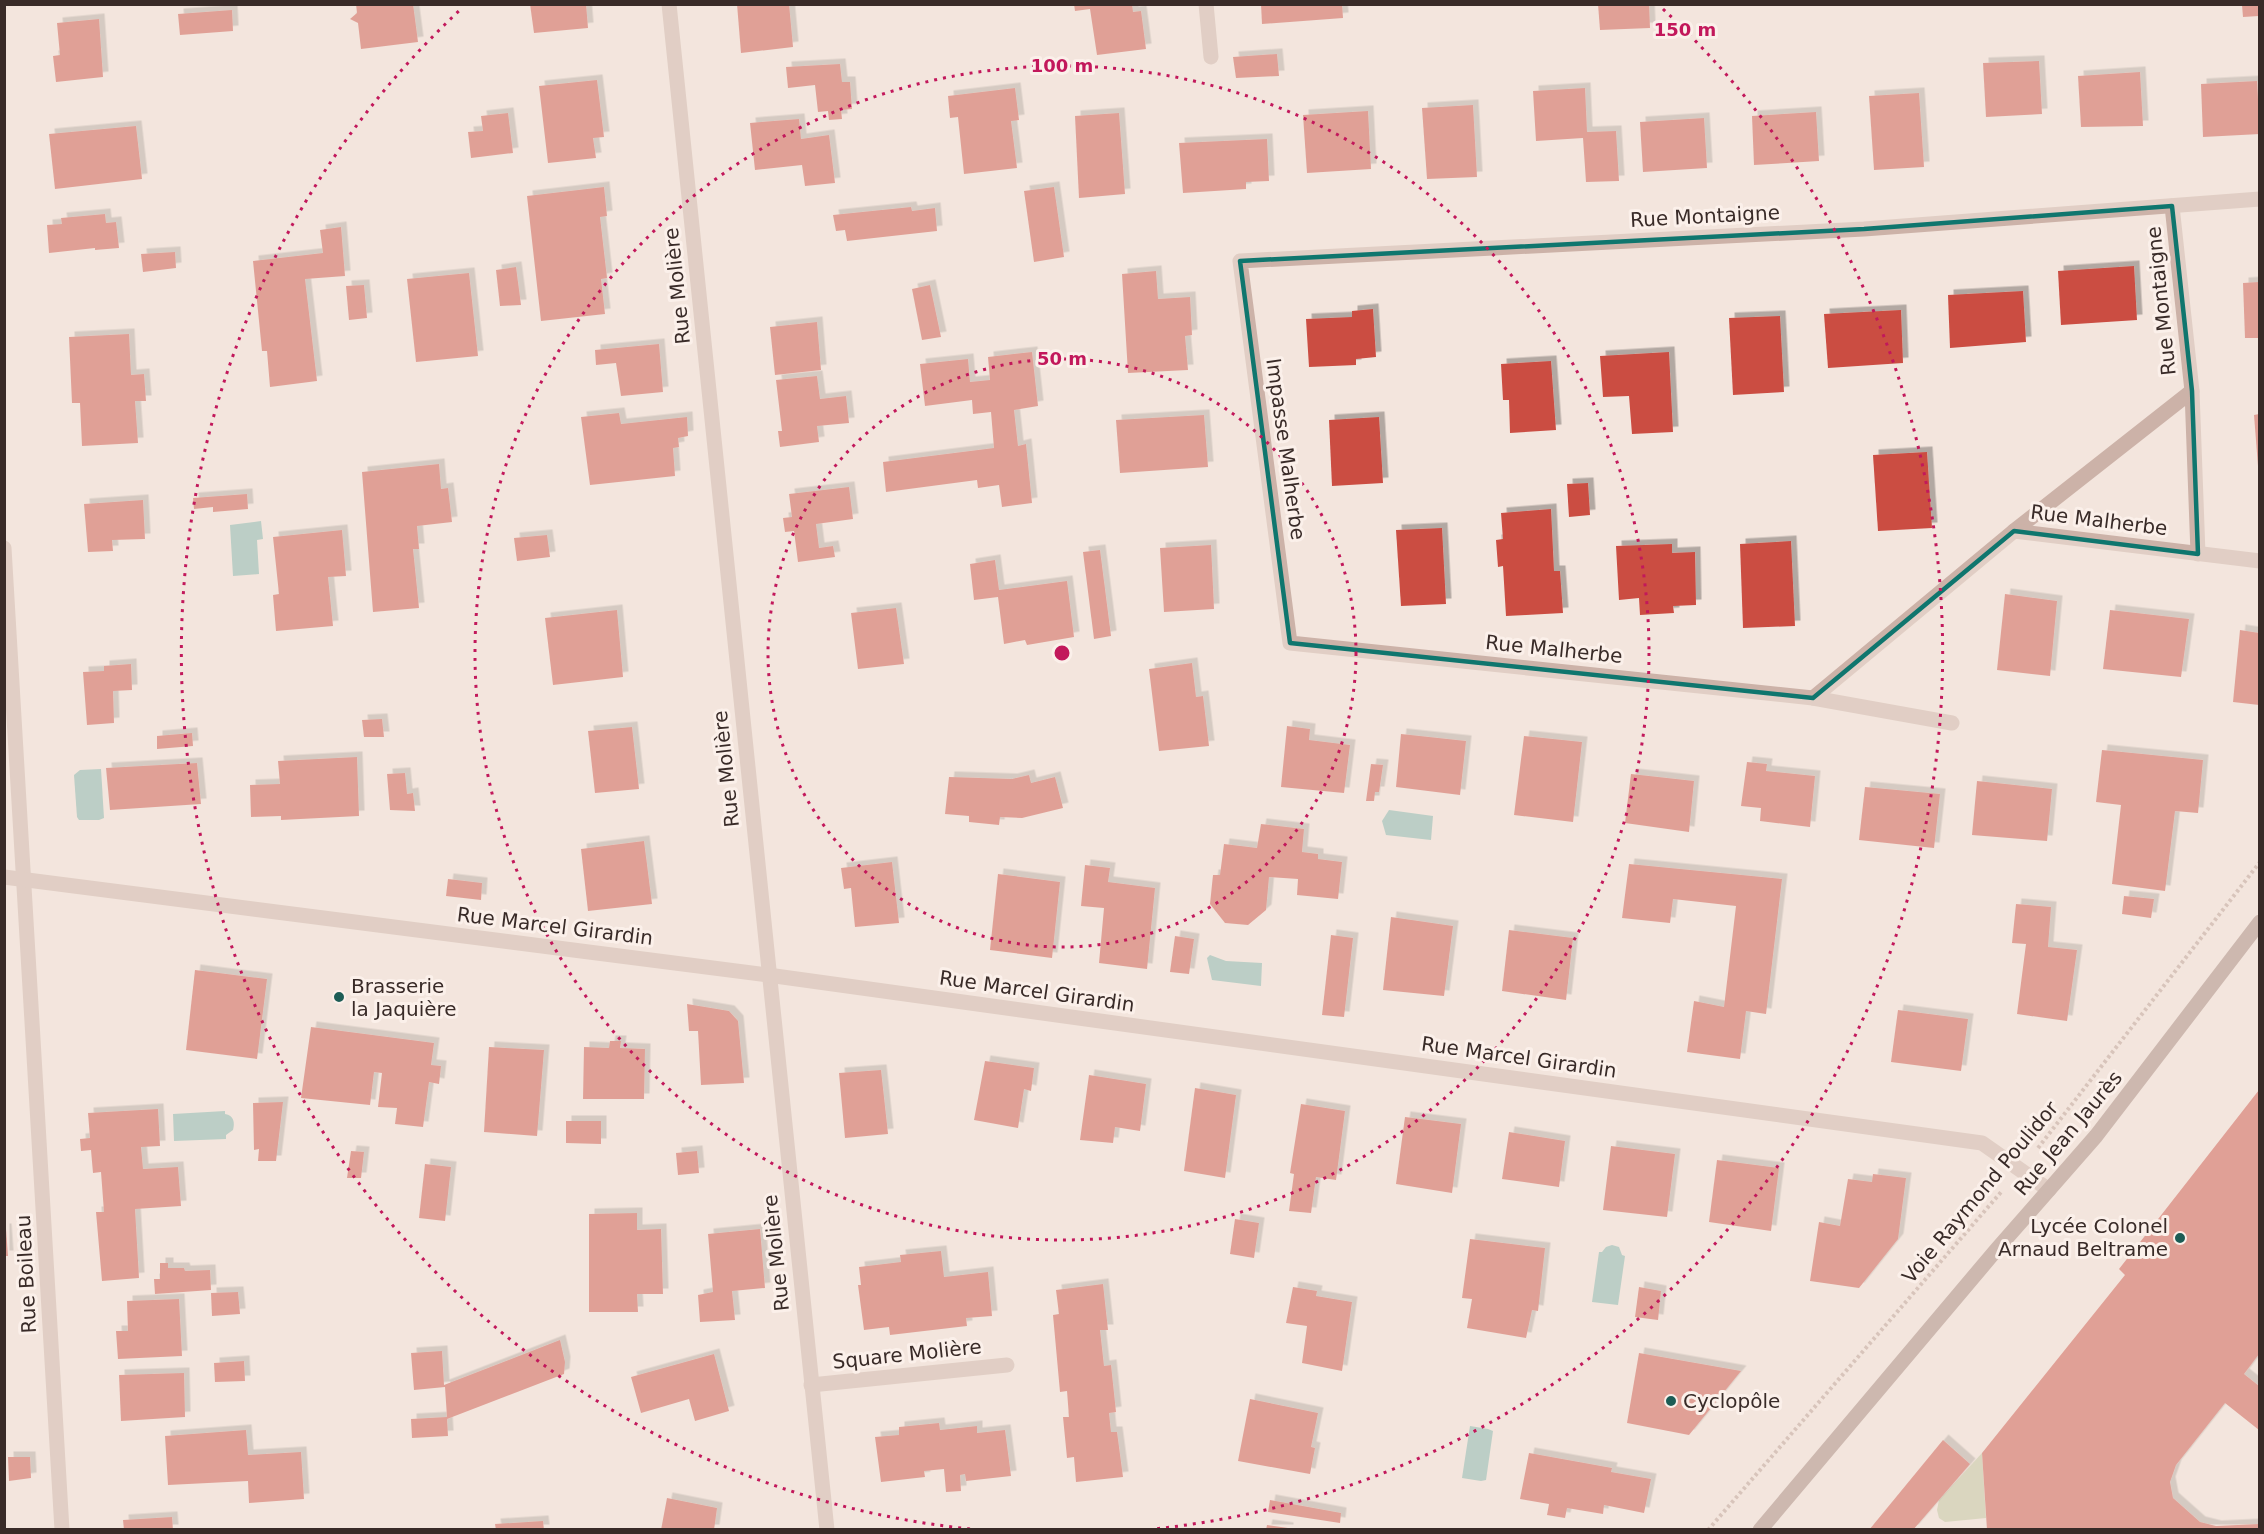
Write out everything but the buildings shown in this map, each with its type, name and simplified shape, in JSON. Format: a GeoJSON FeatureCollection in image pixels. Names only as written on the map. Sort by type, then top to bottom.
{"type":"FeatureCollection","features":[{"type":"Feature","properties":{"kind":"main road","name":"Rue Jean Jaurès"},"geometry":{"type":"LineString","coordinates":[[1760,1530],[2096,1136],[2259,922]]}},
{"type":"Feature","properties":{"kind":"street","name":"Rue Molière"},"geometry":{"type":"LineString","coordinates":[[669,4],[827,1530]]}},
{"type":"Feature","properties":{"kind":"street"},"geometry":{"type":"LineString","coordinates":[[1206,4],[1211,57]]}},
{"type":"Feature","properties":{"kind":"street","name":"Rue Montaigne"},"geometry":{"type":"LineString","coordinates":[[1240,261],[1864,229],[2259,199]]}},
{"type":"Feature","properties":{"kind":"street","name":"Rue Montaigne"},"geometry":{"type":"LineString","coordinates":[[2172,206],[2192,391],[2198,554]]}},
{"type":"Feature","properties":{"kind":"street","name":"Impasse Malherbe"},"geometry":{"type":"LineString","coordinates":[[1240,261],[1290,643]]}},
{"type":"Feature","properties":{"kind":"street","name":"Rue Montaigne"},"geometry":{"type":"LineString","coordinates":[[2014,531],[2192,391]]}},
{"type":"Feature","properties":{"kind":"street","name":"Rue Malherbe"},"geometry":{"type":"LineString","coordinates":[[1813,698],[2014,531],[2259,561]]}},
{"type":"Feature","properties":{"kind":"street","name":"Rue Boileau"},"geometry":{"type":"LineString","coordinates":[[4,548],[62,1530]]}},
{"type":"Feature","properties":{"kind":"street","name":"Rue Malherbe"},"geometry":{"type":"LineString","coordinates":[[1290,643],[1813,698],[1952,723]]}},
{"type":"Feature","properties":{"kind":"street","name":"Rue Marcel Girardin"},"geometry":{"type":"LineString","coordinates":[[4,877],[768,975],[1982,1143],[2049,1190]]}},
{"type":"Feature","properties":{"kind":"street","name":"Square Molière"},"geometry":{"type":"LineString","coordinates":[[812,1385],[1007,1365]]}},
{"type":"Feature","properties":{"kind":"path","name":"Voie Raymond Poulidor"},"geometry":{"type":"LineString","coordinates":[[1708,1530],[2066,1115],[2259,862]]}},
{"type":"Feature","properties":{"kind":"highlighted area"},"geometry":{"type":"Polygon","coordinates":[[[2172,206],[2192,391],[2198,554],[2014,531],[1813,698],[1290,643],[1240,261],[1864,229],[2172,206]]]}},
{"type":"Feature","properties":{"kind":"green space"},"geometry":{"type":"Polygon","coordinates":[[[1982,1453],[1986,1518],[1945,1522],[1939,1518],[1937,1510],[1939,1500],[1982,1453]]]}},
{"type":"Feature","properties":{"kind":"water"},"geometry":{"type":"Polygon","coordinates":[[[261,521],[263,539],[257,540],[259,574],[233,576],[230,525],[261,521]]]}},
{"type":"Feature","properties":{"kind":"water"},"geometry":{"type":"Polygon","coordinates":[[[101,769],[104,818],[79,820],[74,775],[80,770],[101,769]]]}},
{"type":"Feature","properties":{"kind":"water"},"geometry":{"type":"Polygon","coordinates":[[[1389,810],[1433,816],[1431,840],[1386,835],[1382,821],[1389,810]]]}},
{"type":"Feature","properties":{"kind":"water"},"geometry":{"type":"Polygon","coordinates":[[[1210,955],[1226,961],[1262,963],[1261,986],[1212,980],[1207,958],[1210,955]]]}},
{"type":"Feature","properties":{"kind":"water"},"geometry":{"type":"Polygon","coordinates":[[[225,1111],[225,1114],[232,1118],[234,1125],[233,1130],[226,1135],[226,1139],[174,1141],[173,1114],[225,1111]]]}},
{"type":"Feature","properties":{"kind":"water"},"geometry":{"type":"Polygon","coordinates":[[[1612,1245],[1619,1247],[1622,1255],[1625,1256],[1618,1305],[1592,1302],[1599,1252],[1612,1245]]]}},
{"type":"Feature","properties":{"kind":"water"},"geometry":{"type":"Polygon","coordinates":[[[1470,1426],[1493,1431],[1486,1480],[1462,1478],[1470,1426]]]}},
{"type":"Feature","properties":{"kind":"place","name":"Brasserie la Jaquière"},"geometry":{"type":"Point","coordinates":[339,997]}},
{"type":"Feature","properties":{"kind":"place","name":"Lycée Colonel Arnaud Beltrame"},"geometry":{"type":"Point","coordinates":[2180,1238]}},
{"type":"Feature","properties":{"kind":"place","name":"Cyclopôle"},"geometry":{"type":"Point","coordinates":[1671,1401]}}]}
